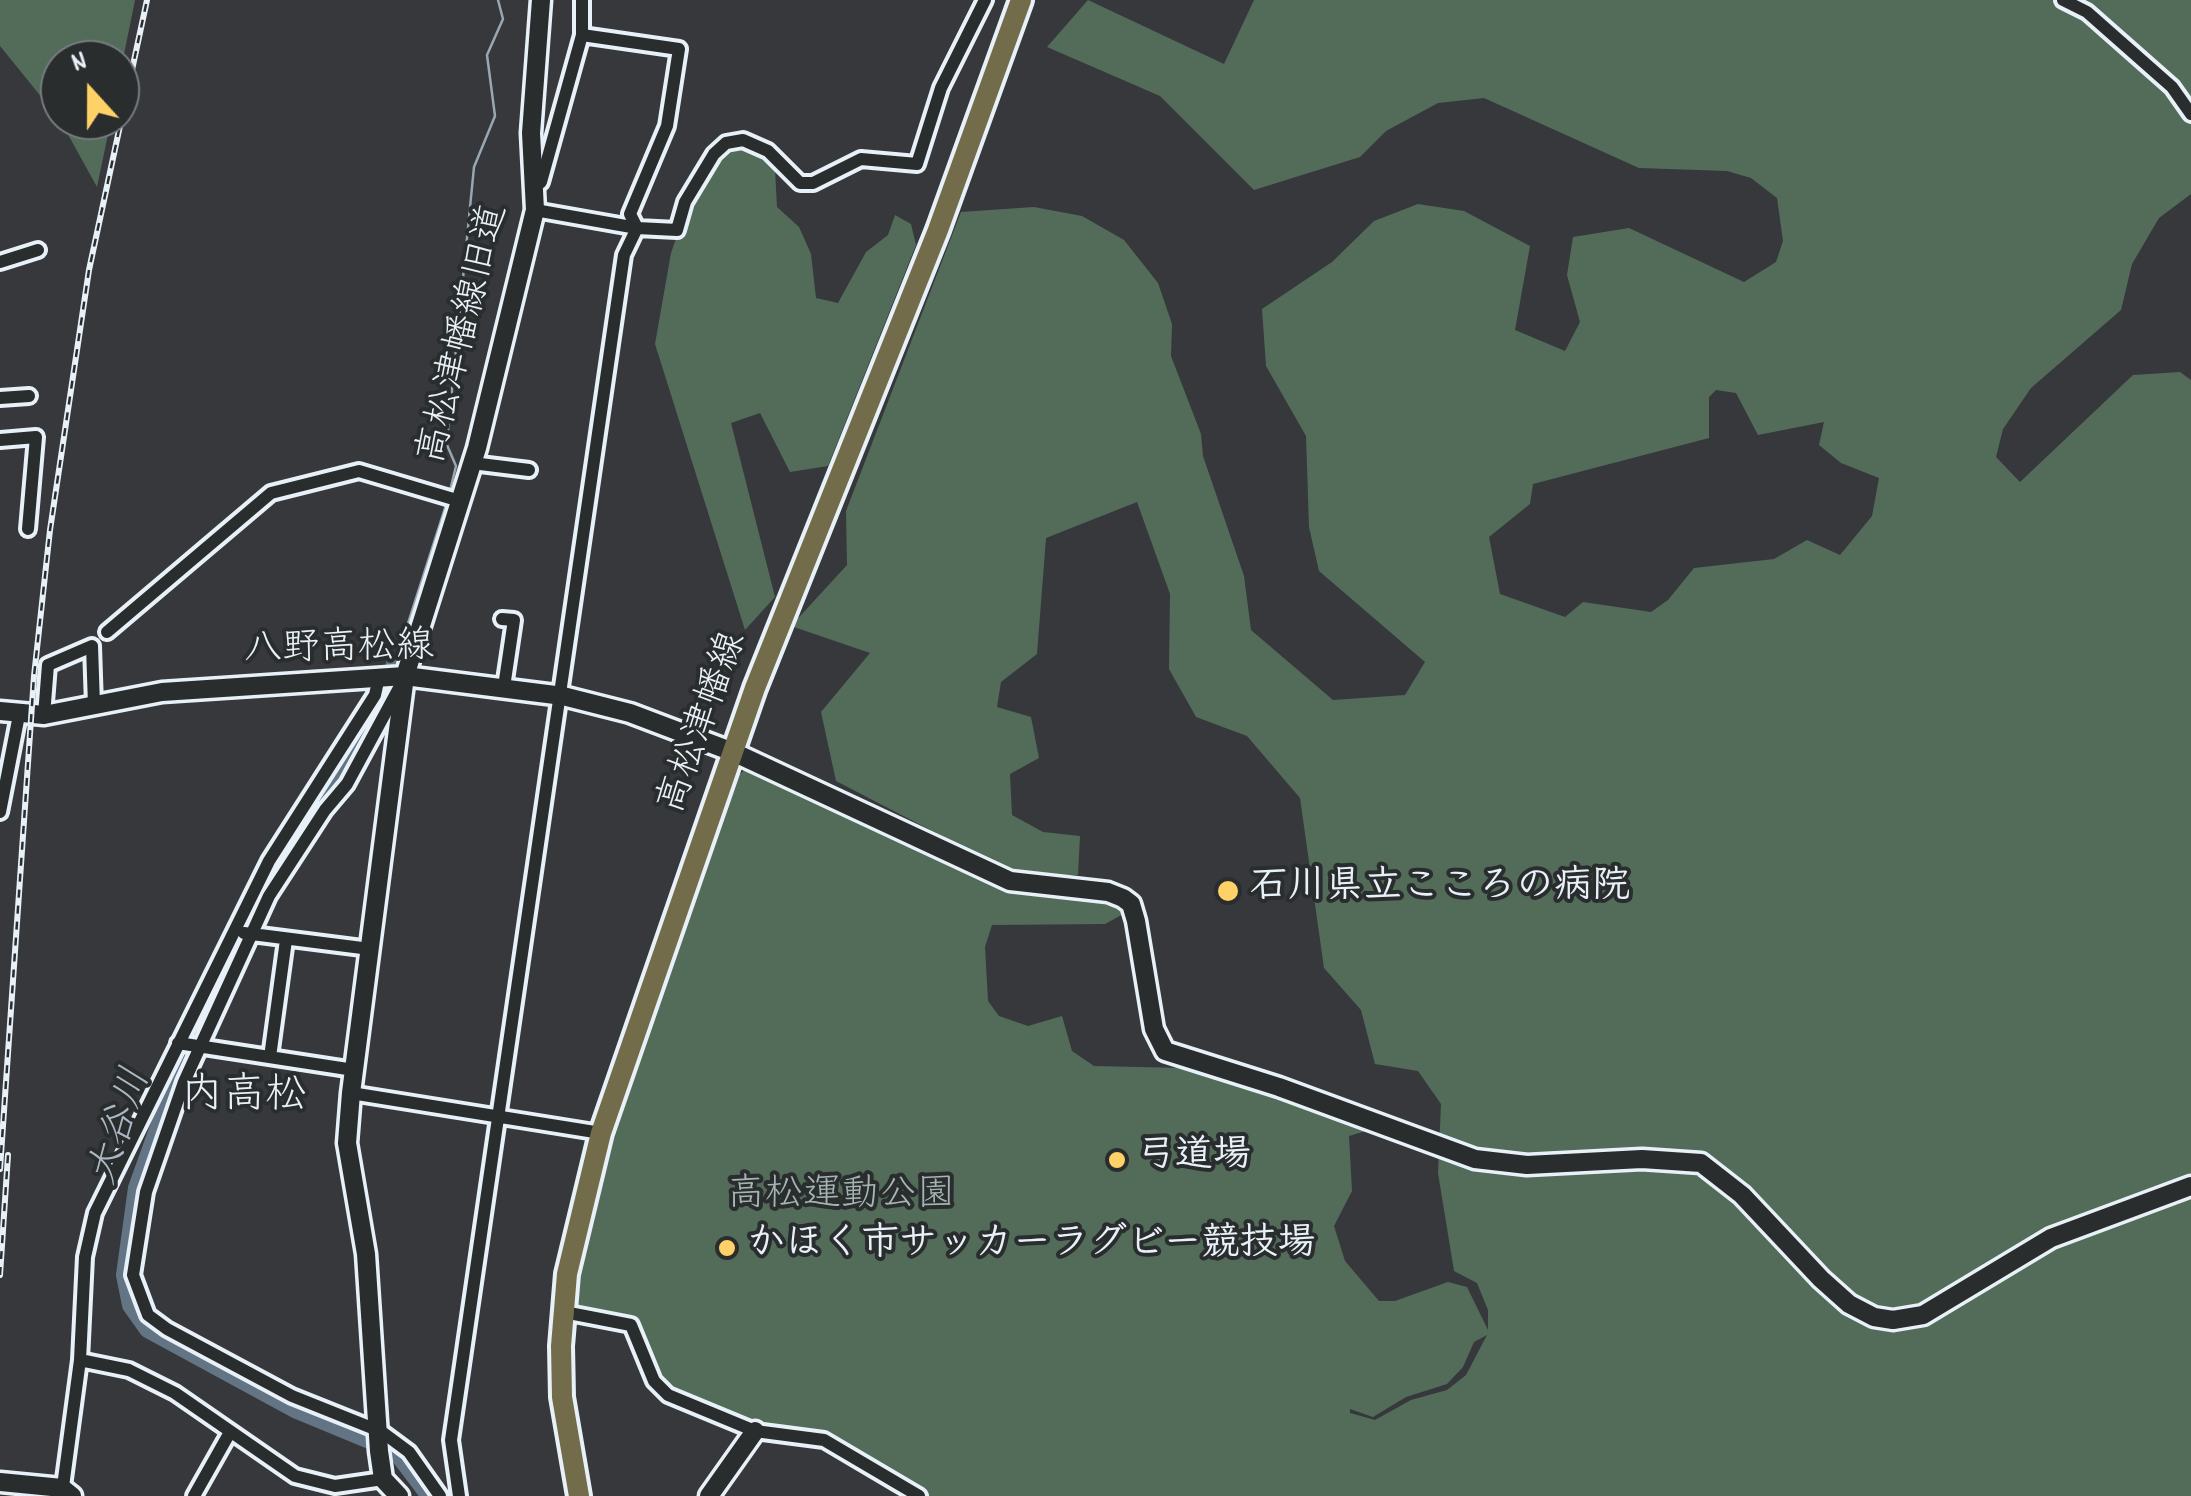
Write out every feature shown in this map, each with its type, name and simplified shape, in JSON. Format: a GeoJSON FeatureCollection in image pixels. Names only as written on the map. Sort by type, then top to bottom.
{"type":"FeatureCollection","features":[{"type":"Feature","properties":{"kind":"main road","name":"高松津幡線"},"geometry":{"type":"LineString","coordinates":[[579,1496],[562,1397],[564,1312],[579,1212],[601,1133],[733,752],[938,230],[1021,0]]}},
{"type":"Feature","properties":{"kind":"street","name":"高松津幡線旧道"},"geometry":{"type":"LineString","coordinates":[[383,1479],[366,1254],[347,1143],[370,948],[392,677],[452,498],[472,463],[535,210],[531,133],[541,0]]}},
{"type":"Feature","properties":{"kind":"street"},"geometry":{"type":"LineString","coordinates":[[534,187],[541,182],[582,35],[582,0]]}},
{"type":"Feature","properties":{"kind":"street"},"geometry":{"type":"LineString","coordinates":[[535,210],[637,228],[677,230],[685,202],[714,154],[726,143],[756,144],[800,184],[813,183],[860,159],[917,164],[941,88],[984,0]]}},
{"type":"Feature","properties":{"kind":"street"},"geometry":{"type":"LineString","coordinates":[[2063,0],[2087,12],[2172,87],[2191,114]]}},
{"type":"Feature","properties":{"kind":"street"},"geometry":{"type":"LineString","coordinates":[[582,35],[678,49],[667,126],[630,214],[637,228]]}},
{"type":"Feature","properties":{"kind":"street"},"geometry":{"type":"LineString","coordinates":[[459,1496],[451,1440],[563,696],[624,255],[637,228]]}},
{"type":"Feature","properties":{"kind":"street"},"geometry":{"type":"LineString","coordinates":[[0,262],[38,250]]}},
{"type":"Feature","properties":{"kind":"street"},"geometry":{"type":"LineString","coordinates":[[0,398],[30,396]]}},
{"type":"Feature","properties":{"kind":"street"},"geometry":{"type":"LineString","coordinates":[[0,440],[36,438],[28,529]]}},
{"type":"Feature","properties":{"kind":"street"},"geometry":{"type":"LineString","coordinates":[[472,463],[529,470]]}},
{"type":"Feature","properties":{"kind":"street"},"geometry":{"type":"LineString","coordinates":[[107,632],[271,493],[359,471],[452,498]]}},
{"type":"Feature","properties":{"kind":"street"},"geometry":{"type":"LineString","coordinates":[[502,619],[514,620],[504,687]]}},
{"type":"Feature","properties":{"kind":"street"},"geometry":{"type":"LineString","coordinates":[[44,715],[48,665],[92,646],[94,704]]}},
{"type":"Feature","properties":{"kind":"street"},"geometry":{"type":"LineString","coordinates":[[0,1482],[65,1493],[80,1360],[85,1257],[95,1213],[180,1044],[242,932],[366,753],[392,677]]}},
{"type":"Feature","properties":{"kind":"street"},"geometry":{"type":"LineString","coordinates":[[392,677],[374,694],[269,861],[146,1192],[132,1275],[148,1315],[167,1329],[292,1396],[409,1452],[440,1496]]}},
{"type":"Feature","properties":{"kind":"street","name":"八野高松線"},"geometry":{"type":"LineString","coordinates":[[0,711],[44,715],[162,692],[392,677],[504,687],[563,696],[630,713],[733,752],[1010,881],[1108,892],[1122,898],[1130,904],[1136,921],[1154,1029],[1165,1050],[1180,1058],[1279,1086],[1475,1159],[1527,1165],[1642,1159],[1701,1163],[1742,1195],[1820,1279],[1849,1304],[1874,1317],[1893,1320],[1923,1315],[2051,1238],[2191,1186]]}},
{"type":"Feature","properties":{"kind":"street"},"geometry":{"type":"LineString","coordinates":[[0,812],[20,715]]}},
{"type":"Feature","properties":{"kind":"street"},"geometry":{"type":"LineString","coordinates":[[242,932],[370,948]]}},
{"type":"Feature","properties":{"kind":"street"},"geometry":{"type":"LineString","coordinates":[[270,1057],[286,940]]}},
{"type":"Feature","properties":{"kind":"street"},"geometry":{"type":"LineString","coordinates":[[180,1044],[354,1070]]}},
{"type":"Feature","properties":{"kind":"street"},"geometry":{"type":"LineString","coordinates":[[351,1094],[601,1133]]}},
{"type":"Feature","properties":{"kind":"street"},"geometry":{"type":"LineString","coordinates":[[564,1312],[631,1325],[660,1389],[755,1430],[824,1440],[919,1496]]}},
{"type":"Feature","properties":{"kind":"street"},"geometry":{"type":"LineString","coordinates":[[80,1360],[128,1370],[151,1380],[295,1476],[335,1486],[383,1479],[399,1496]]}},
{"type":"Feature","properties":{"kind":"street"},"geometry":{"type":"LineString","coordinates":[[710,1496],[755,1430]]}},
{"type":"Feature","properties":{"kind":"street"},"geometry":{"type":"LineString","coordinates":[[194,1496],[229,1434]]}},
{"type":"Feature","properties":{"kind":"green space"},"geometry":{"type":"Polygon","coordinates":[[[0,0],[135,0],[127,40],[40,40],[40,95],[0,46],[0,0]]]}},
{"type":"Feature","properties":{"kind":"green space","name":"高松運動公園"},"geometry":{"type":"Polygon","coordinates":[[[1088,0],[1224,64],[1254,0],[2191,0],[2191,194],[2159,218],[2132,264],[2121,310],[2031,388],[2003,429],[1996,457],[2020,482],[2133,375],[2180,372],[2191,380],[2191,1496],[928,1496],[827,1437],[765,1430],[668,1393],[656,1380],[643,1335],[629,1318],[571,1311],[579,1251],[619,1108],[731,782],[748,767],[979,874],[1044,894],[1105,899],[1125,913],[1105,924],[992,925],[985,947],[988,1001],[999,1016],[1028,1026],[1062,1016],[1072,1051],[1094,1066],[1184,1068],[1365,1123],[1366,1131],[1349,1136],[1352,1191],[1334,1226],[1345,1261],[1379,1301],[1395,1301],[1448,1282],[1467,1287],[1488,1330],[1488,1310],[1477,1283],[1454,1271],[1438,1173],[1441,1104],[1418,1071],[1375,1064],[1361,1010],[1324,968],[1300,798],[1247,736],[1196,717],[1169,669],[1170,594],[1137,502],[1046,538],[1037,654],[1001,682],[997,707],[1031,717],[1039,758],[1010,774],[1012,815],[1043,832],[1080,836],[1078,875],[1019,876],[836,781],[821,712],[870,653],[791,626],[847,565],[846,511],[961,212],[1034,207],[1082,216],[1124,240],[1158,283],[1172,324],[1171,356],[1201,434],[1203,456],[1244,576],[1251,630],[1333,700],[1405,695],[1425,662],[1319,571],[1309,527],[1306,436],[1266,366],[1262,309],[1332,262],[1374,221],[1418,204],[1464,211],[1530,246],[1515,330],[1565,351],[1580,322],[1567,275],[1573,237],[1629,228],[1744,282],[1776,262],[1783,241],[1777,198],[1751,178],[1727,171],[1639,168],[1484,98],[1438,103],[1386,131],[1360,157],[1254,190],[1160,96],[1047,47],[1088,0]],[[1716,390],[1709,397],[1709,438],[1533,484],[1530,504],[1489,537],[1500,594],[1565,617],[1583,602],[1651,612],[1668,600],[1694,568],[1774,559],[1807,540],[1840,555],[1872,516],[1879,478],[1841,463],[1819,445],[1824,422],[1758,435],[1736,393],[1716,390]],[[1487,1335],[1474,1342],[1463,1367],[1447,1384],[1406,1397],[1373,1417],[1350,1409],[1350,1413],[1375,1420],[1411,1400],[1447,1390],[1466,1375],[1487,1335]]]}},
{"type":"Feature","properties":{"kind":"green space"},"geometry":{"type":"Polygon","coordinates":[[[71,140],[107,140],[97,187],[71,140]]]}},
{"type":"Feature","properties":{"kind":"green space"},"geometry":{"type":"Polygon","coordinates":[[[746,145],[762,154],[775,169],[777,207],[799,227],[811,254],[816,298],[838,303],[866,252],[888,235],[895,215],[911,224],[916,245],[828,466],[790,472],[760,413],[731,423],[775,597],[745,630],[655,344],[671,253],[691,195],[712,160],[729,147],[746,145]]]}},
{"type":"Feature","properties":{"kind":"waterway"},"geometry":{"type":"LineString","coordinates":[[449,495],[456,466],[447,445],[448,430],[474,167],[495,116],[487,55],[503,19],[498,0]]}},
{"type":"Feature","properties":{"kind":"waterway"},"geometry":{"type":"LineString","coordinates":[[395,664],[447,502]]}},
{"type":"Feature","properties":{"kind":"waterway","name":"大谷川"},"geometry":{"type":"LineString","coordinates":[[395,664],[387,692],[268,881],[180,1068],[137,1188],[125,1275],[131,1305],[148,1329],[297,1410],[396,1451],[430,1496]]}},
{"type":"Feature","properties":{"kind":"railway"},"geometry":{"type":"LineString","coordinates":[[0,1169],[34,676],[50,530],[89,270],[147,0]]}},
{"type":"Feature","properties":{"kind":"railway"},"geometry":{"type":"LineString","coordinates":[[0,1275],[8,1155]]}},
{"type":"Feature","properties":{"kind":"place","name":"石川県立こころの病院"},"geometry":{"type":"Point","coordinates":[1228,891]}},
{"type":"Feature","properties":{"kind":"place","name":"弓道場"},"geometry":{"type":"Point","coordinates":[1117,1160]}},
{"type":"Feature","properties":{"kind":"place","name":"かほく市サッカーラグビー競技場"},"geometry":{"type":"Point","coordinates":[727,1248]}},
{"type":"Feature","properties":{"kind":"district","name":"内高松"},"geometry":{"type":"Point","coordinates":[244,1100]}}]}
